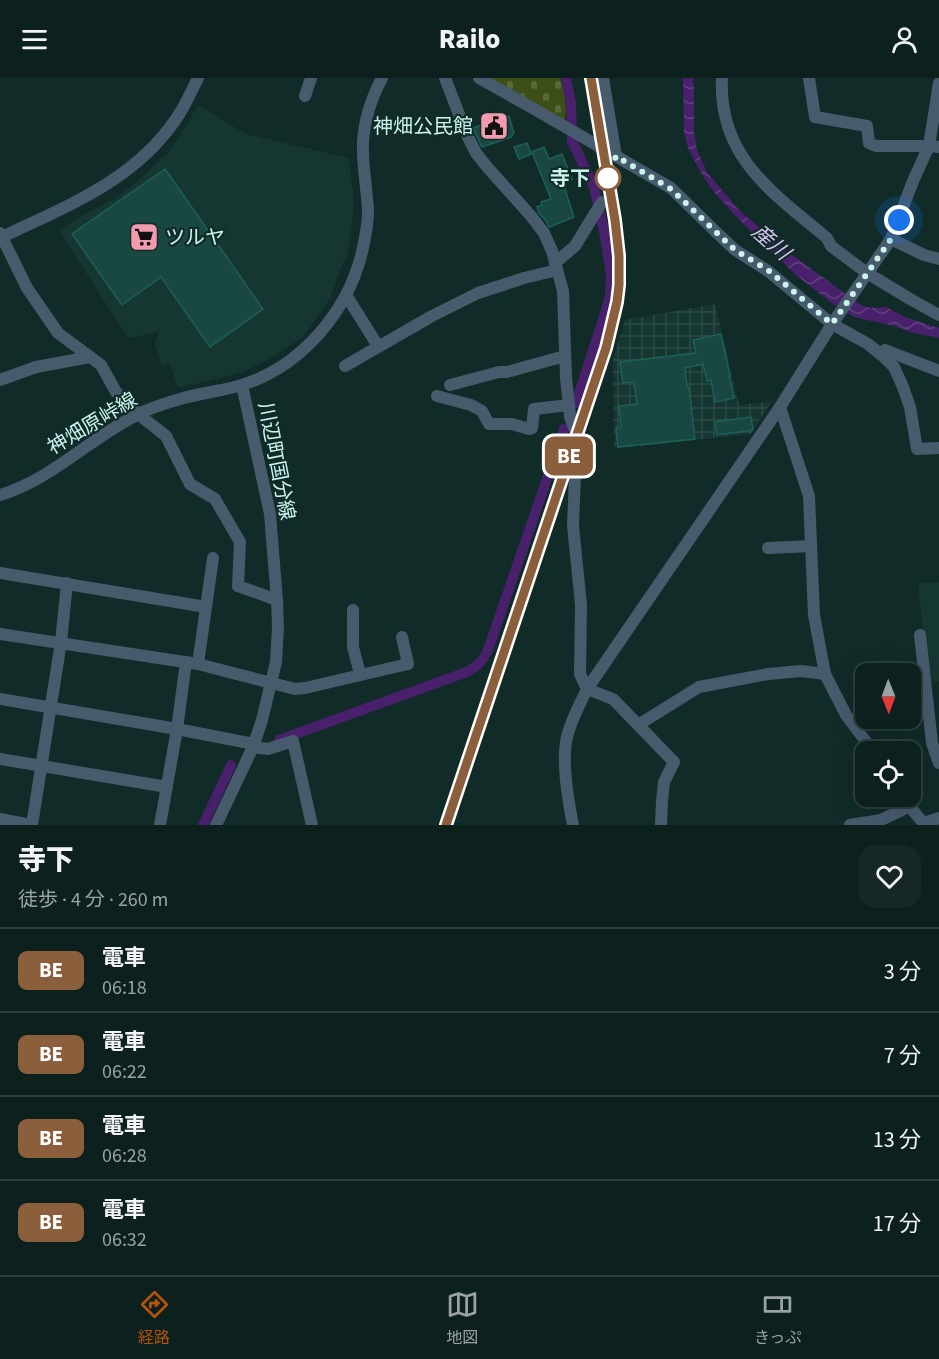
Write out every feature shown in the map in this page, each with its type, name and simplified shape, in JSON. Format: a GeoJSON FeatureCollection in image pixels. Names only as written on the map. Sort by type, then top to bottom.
{"type":"FeatureCollection","features":[{"type":"Feature","properties":{"kind":"street"},"geometry":{"type":"LineString","coordinates":[[198,78],[177,118],[135,164],[90,195],[0,236],[27,288],[58,333],[101,365],[116,392],[138,414],[166,436],[190,484],[215,499],[240,542],[238,586],[277,600]]}},
{"type":"Feature","properties":{"kind":"street"},"geometry":{"type":"LineString","coordinates":[[305,96],[312,78]]}},
{"type":"Feature","properties":{"kind":"street","name":"川辺町国分線"},"geometry":{"type":"LineString","coordinates":[[216,825],[253,745],[262,720],[276,662],[277,600],[270,514],[242,385],[273,372],[299,353],[321,331],[346,295],[360,261],[367,225],[363,145],[369,106],[382,78]]}},
{"type":"Feature","properties":{"kind":"street"},"geometry":{"type":"LineString","coordinates":[[445,78],[476,153],[538,225],[548,242],[563,291],[566,378],[570,417],[581,446],[575,477],[573,526],[581,605],[580,674],[587,689],[612,699],[674,762],[664,782],[661,825]]}},
{"type":"Feature","properties":{"kind":"street"},"geometry":{"type":"LineString","coordinates":[[479,78],[671,189],[735,250],[768,270],[868,344],[894,368],[903,387],[917,449],[939,448]]}},
{"type":"Feature","properties":{"kind":"street"},"geometry":{"type":"LineString","coordinates":[[603,78],[616,156]]}},
{"type":"Feature","properties":{"kind":"street"},"geometry":{"type":"LineString","coordinates":[[722,78],[723,101],[728,126],[738,150],[764,184],[827,238],[831,246],[865,275],[939,315]]}},
{"type":"Feature","properties":{"kind":"street"},"geometry":{"type":"LineString","coordinates":[[809,78],[815,117],[867,126],[869,143],[876,146],[934,146]]}},
{"type":"Feature","properties":{"kind":"street"},"geometry":{"type":"LineString","coordinates":[[573,825],[565,746],[571,723],[587,689],[780,407],[835,320],[891,239],[934,146],[939,83]]}},
{"type":"Feature","properties":{"kind":"street"},"geometry":{"type":"LineString","coordinates":[[345,366],[478,293],[556,267],[574,246],[600,205]]}},
{"type":"Feature","properties":{"kind":"street"},"geometry":{"type":"LineString","coordinates":[[891,239],[924,255],[939,259]]}},
{"type":"Feature","properties":{"kind":"street"},"geometry":{"type":"LineString","coordinates":[[346,295],[378,346]]}},
{"type":"Feature","properties":{"kind":"street"},"geometry":{"type":"LineString","coordinates":[[880,354],[885,350],[939,371]]}},
{"type":"Feature","properties":{"kind":"street"},"geometry":{"type":"LineString","coordinates":[[450,385],[565,356]]}},
{"type":"Feature","properties":{"kind":"street"},"geometry":{"type":"LineString","coordinates":[[0,380],[36,367],[90,357]]}},
{"type":"Feature","properties":{"kind":"street","name":"神畑原峠線"},"geometry":{"type":"LineString","coordinates":[[0,495],[30,483],[138,414],[179,399],[242,385]]}},
{"type":"Feature","properties":{"kind":"street"},"geometry":{"type":"LineString","coordinates":[[437,396],[471,405],[482,411],[489,424],[512,424],[529,429],[532,428],[534,409],[569,405]]}},
{"type":"Feature","properties":{"kind":"street"},"geometry":{"type":"LineString","coordinates":[[780,407],[809,496],[814,615],[825,674],[846,715],[866,741]]}},
{"type":"Feature","properties":{"kind":"street"},"geometry":{"type":"LineString","coordinates":[[768,549],[811,546]]}},
{"type":"Feature","properties":{"kind":"street"},"geometry":{"type":"LineString","coordinates":[[160,825],[177,729],[206,607],[213,558]]}},
{"type":"Feature","properties":{"kind":"street"},"geometry":{"type":"LineString","coordinates":[[0,573],[206,607]]}},
{"type":"Feature","properties":{"kind":"street"},"geometry":{"type":"LineString","coordinates":[[0,819],[32,825],[61,642],[67,584]]}},
{"type":"Feature","properties":{"kind":"street"},"geometry":{"type":"LineString","coordinates":[[353,610],[353,647],[360,674]]}},
{"type":"Feature","properties":{"kind":"street"},"geometry":{"type":"LineString","coordinates":[[0,634],[192,663],[295,688],[305,688],[408,664],[402,637]]}},
{"type":"Feature","properties":{"kind":"street"},"geometry":{"type":"LineString","coordinates":[[920,635],[932,743],[939,763]]}},
{"type":"Feature","properties":{"kind":"street"},"geometry":{"type":"LineString","coordinates":[[638,725],[699,687],[768,674],[801,671],[825,674]]}},
{"type":"Feature","properties":{"kind":"street"},"geometry":{"type":"LineString","coordinates":[[926,685],[939,687]]}},
{"type":"Feature","properties":{"kind":"street"},"geometry":{"type":"LineString","coordinates":[[0,699],[177,729],[268,749],[293,741],[312,825]]}},
{"type":"Feature","properties":{"kind":"street"},"geometry":{"type":"LineString","coordinates":[[0,759],[166,787]]}},
{"type":"Feature","properties":{"kind":"street"},"geometry":{"type":"LineString","coordinates":[[850,825],[881,820],[897,807]]}},
{"type":"Feature","properties":{"kind":"street"},"geometry":{"type":"LineString","coordinates":[[910,807],[925,824],[939,818]]}},
{"type":"Feature","properties":{"kind":"shaded area"},"geometry":{"type":"Polygon","coordinates":[[[198,105],[246,134],[349,158],[354,200],[348,253],[330,299],[303,337],[268,360],[240,373],[178,388],[170,364],[162,366],[155,344],[159,332],[128,338],[59,231],[83,215],[116,198],[132,186],[168,153],[198,105]]]}},
{"type":"Feature","properties":{"kind":"shaded area"},"geometry":{"type":"Polygon","coordinates":[[[715,304],[739,405],[772,401],[751,434],[614,449],[613,359],[625,320],[715,304]]]}},
{"type":"Feature","properties":{"kind":"shaded area"},"geometry":{"type":"Polygon","coordinates":[[[939,582],[939,682],[928,680],[918,583],[939,582]]]}},
{"type":"Feature","properties":{"kind":"green space"},"geometry":{"type":"Polygon","coordinates":[[[488,78],[560,78],[565,99],[565,120],[488,78]]]}},
{"type":"Feature","properties":{"kind":"water","name":"産川"},"geometry":{"type":"Polygon","coordinates":[[[683,78],[693,78],[694,131],[697,150],[708,174],[740,211],[788,252],[861,305],[870,308],[886,307],[905,317],[939,328],[939,338],[854,317],[796,275],[767,248],[710,187],[688,148],[684,132],[683,78]]]}},
{"type":"Feature","properties":{"kind":"building"},"geometry":{"type":"Polygon","coordinates":[[[509,116],[514,133],[511,137],[482,147],[473,128],[509,116]]]}},
{"type":"Feature","properties":{"kind":"building"},"geometry":{"type":"Polygon","coordinates":[[[527,143],[531,154],[519,159],[514,147],[527,143]]]}},
{"type":"Feature","properties":{"kind":"building"},"geometry":{"type":"Polygon","coordinates":[[[544,147],[549,159],[562,154],[572,179],[563,183],[574,217],[549,227],[537,207],[542,205],[541,202],[551,199],[532,152],[544,147]]]}},
{"type":"Feature","properties":{"kind":"building","name":"ツルヤ"},"geometry":{"type":"Polygon","coordinates":[[[165,169],[263,309],[210,347],[161,277],[122,305],[72,234],[165,169]]]}},
{"type":"Feature","properties":{"kind":"building"},"geometry":{"type":"Polygon","coordinates":[[[721,334],[734,398],[715,402],[711,380],[707,381],[703,364],[685,368],[695,439],[618,447],[616,428],[621,427],[619,406],[637,404],[634,382],[623,383],[620,362],[696,353],[693,340],[721,334]]]}},
{"type":"Feature","properties":{"kind":"building"},"geometry":{"type":"Polygon","coordinates":[[[751,417],[753,430],[717,435],[715,422],[751,417]]]}},
{"type":"Feature","properties":{"kind":"waterway"},"geometry":{"type":"LineString","coordinates":[[566,78],[571,103],[572,141],[594,187],[611,275],[610,295],[576,403]]}},
{"type":"Feature","properties":{"kind":"waterway"},"geometry":{"type":"LineString","coordinates":[[279,740],[464,673],[479,663],[489,647],[564,429]]}},
{"type":"Feature","properties":{"kind":"waterway"},"geometry":{"type":"LineString","coordinates":[[203,825],[231,765]]}},
{"type":"Feature","properties":{"kind":"railway"},"geometry":{"type":"LineString","coordinates":[[446,825],[606,348],[617,302],[619,256],[615,220],[591,78]]}},
{"type":"Feature","properties":{"kind":"train","name":"BE"},"geometry":{"type":"LineString","coordinates":[[446,825],[606,348],[615,314],[619,285],[619,256],[591,78]]}},
{"type":"Feature","properties":{"kind":"place","name":"神畑公民館"},"geometry":{"type":"Point","coordinates":[494,126]}},
{"type":"Feature","properties":{"kind":"place","name":"寺下"},"geometry":{"type":"Point","coordinates":[608,178]}},
{"type":"Feature","properties":{"kind":"place","name":"ツルヤ"},"geometry":{"type":"Point","coordinates":[144,237]}},
{"type":"Feature","properties":{"kind":"route"},"geometry":{"type":"LineString","coordinates":[[608,178],[616,156],[671,189],[735,250],[768,270],[832,324],[891,239],[899,220]]}}]}
